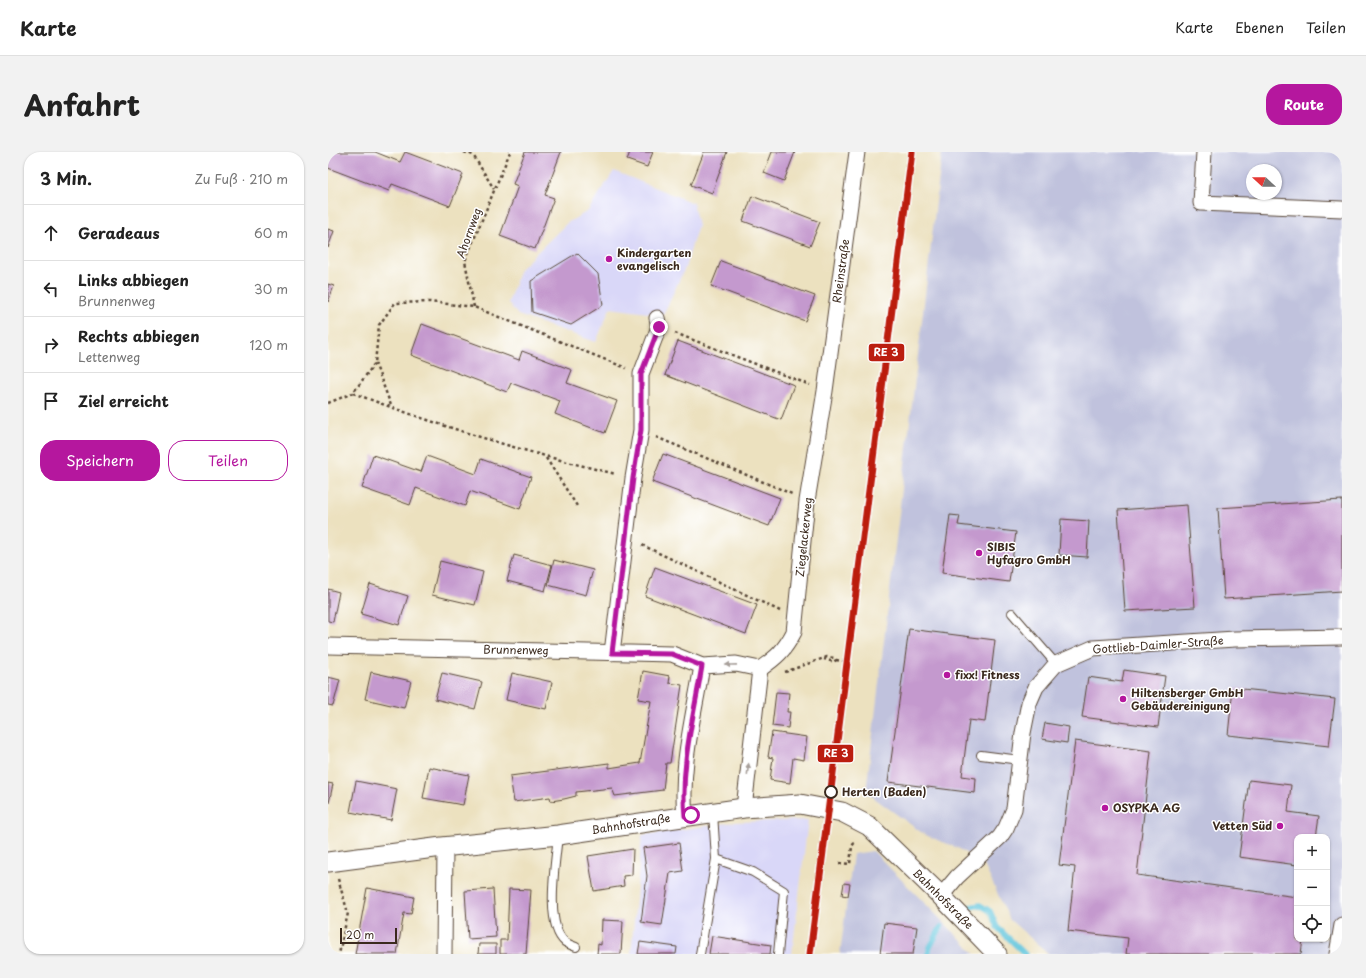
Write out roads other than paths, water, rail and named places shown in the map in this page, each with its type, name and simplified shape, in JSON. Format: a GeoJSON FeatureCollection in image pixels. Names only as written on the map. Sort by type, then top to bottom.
{"type":"FeatureCollection","features":[{"type":"Feature","properties":{"kind":"street","name":"Rheinstraße"},"geometry":{"type":"LineString","coordinates":[[825,391],[857,152]]}},
{"type":"Feature","properties":{"kind":"street"},"geometry":{"type":"LineString","coordinates":[[1204,152],[1201,203],[1342,209]]}},
{"type":"Feature","properties":{"kind":"street"},"geometry":{"type":"LineString","coordinates":[[612,653],[625,536],[641,430],[641,374],[658,323]]}},
{"type":"Feature","properties":{"kind":"street","name":"Ziegelackerweg"},"geometry":{"type":"LineString","coordinates":[[759,675],[786,648],[794,632],[807,501],[825,391]]}},
{"type":"Feature","properties":{"kind":"street","name":"Gottlieb-Daimler-Straße"},"geometry":{"type":"LineString","coordinates":[[941,896],[957,877],[1000,837],[1006,828],[1014,809],[1029,703],[1036,687],[1056,664],[1093,648],[1235,639],[1342,637]]}},
{"type":"Feature","properties":{"kind":"street","name":"Brunnenweg"},"geometry":{"type":"LineString","coordinates":[[328,646],[672,654],[702,666]]}},
{"type":"Feature","properties":{"kind":"street"},"geometry":{"type":"LineString","coordinates":[[685,816],[683,795],[685,768],[702,666],[736,664],[759,675],[744,808]]}},
{"type":"Feature","properties":{"kind":"street","name":"Bahnhofstraße"},"geometry":{"type":"LineString","coordinates":[[330,862],[445,846],[558,835],[744,808],[800,804],[842,812],[869,826],[941,896],[997,954]]}},
{"type":"Feature","properties":{"kind":"street"},"geometry":{"type":"LineString","coordinates":[[444,954],[445,846]]}},
{"type":"Feature","properties":{"kind":"street"},"geometry":{"type":"LineString","coordinates":[[1339,954],[1342,925]]}},
{"type":"Feature","properties":{"kind":"lane"},"geometry":{"type":"LineString","coordinates":[[1012,613],[1056,664]]}},
{"type":"Feature","properties":{"kind":"lane"},"geometry":{"type":"LineString","coordinates":[[981,755],[1020,760]]}},
{"type":"Feature","properties":{"kind":"lane"},"geometry":{"type":"LineString","coordinates":[[700,954],[716,859],[713,812]]}},
{"type":"Feature","properties":{"kind":"lane"},"geometry":{"type":"LineString","coordinates":[[558,835],[552,910],[554,925],[565,942],[576,947]]}},
{"type":"Feature","properties":{"kind":"lane"},"geometry":{"type":"LineString","coordinates":[[716,859],[753,872],[784,892],[778,954]]}},
{"type":"Feature","properties":{"kind":"waterway"},"geometry":{"type":"LineString","coordinates":[[970,907],[980,905],[990,911],[997,927],[1025,954]]}},
{"type":"Feature","properties":{"kind":"waterway"},"geometry":{"type":"LineString","coordinates":[[928,954],[930,947],[941,927]]}},
{"type":"Feature","properties":{"kind":"place","name":"Kindergarten evangelisch"},"geometry":{"type":"Point","coordinates":[609,259]}},
{"type":"Feature","properties":{"kind":"place","name":"SIBIS Hyfagro GmbH"},"geometry":{"type":"Point","coordinates":[979,553]}},
{"type":"Feature","properties":{"kind":"place","name":"fixx! Fitness"},"geometry":{"type":"Point","coordinates":[947,675]}},
{"type":"Feature","properties":{"kind":"place","name":"Hiltensberger GmbH Gebäudereinigung"},"geometry":{"type":"Point","coordinates":[1123,699]}},
{"type":"Feature","properties":{"kind":"place","name":"Herten (Baden)"},"geometry":{"type":"Point","coordinates":[831,792]}},
{"type":"Feature","properties":{"kind":"place","name":"OSYPKA AG"},"geometry":{"type":"Point","coordinates":[1105,808]}},
{"type":"Feature","properties":{"kind":"place","name":"Vetten Süd"},"geometry":{"type":"Point","coordinates":[1280,826]}}]}
